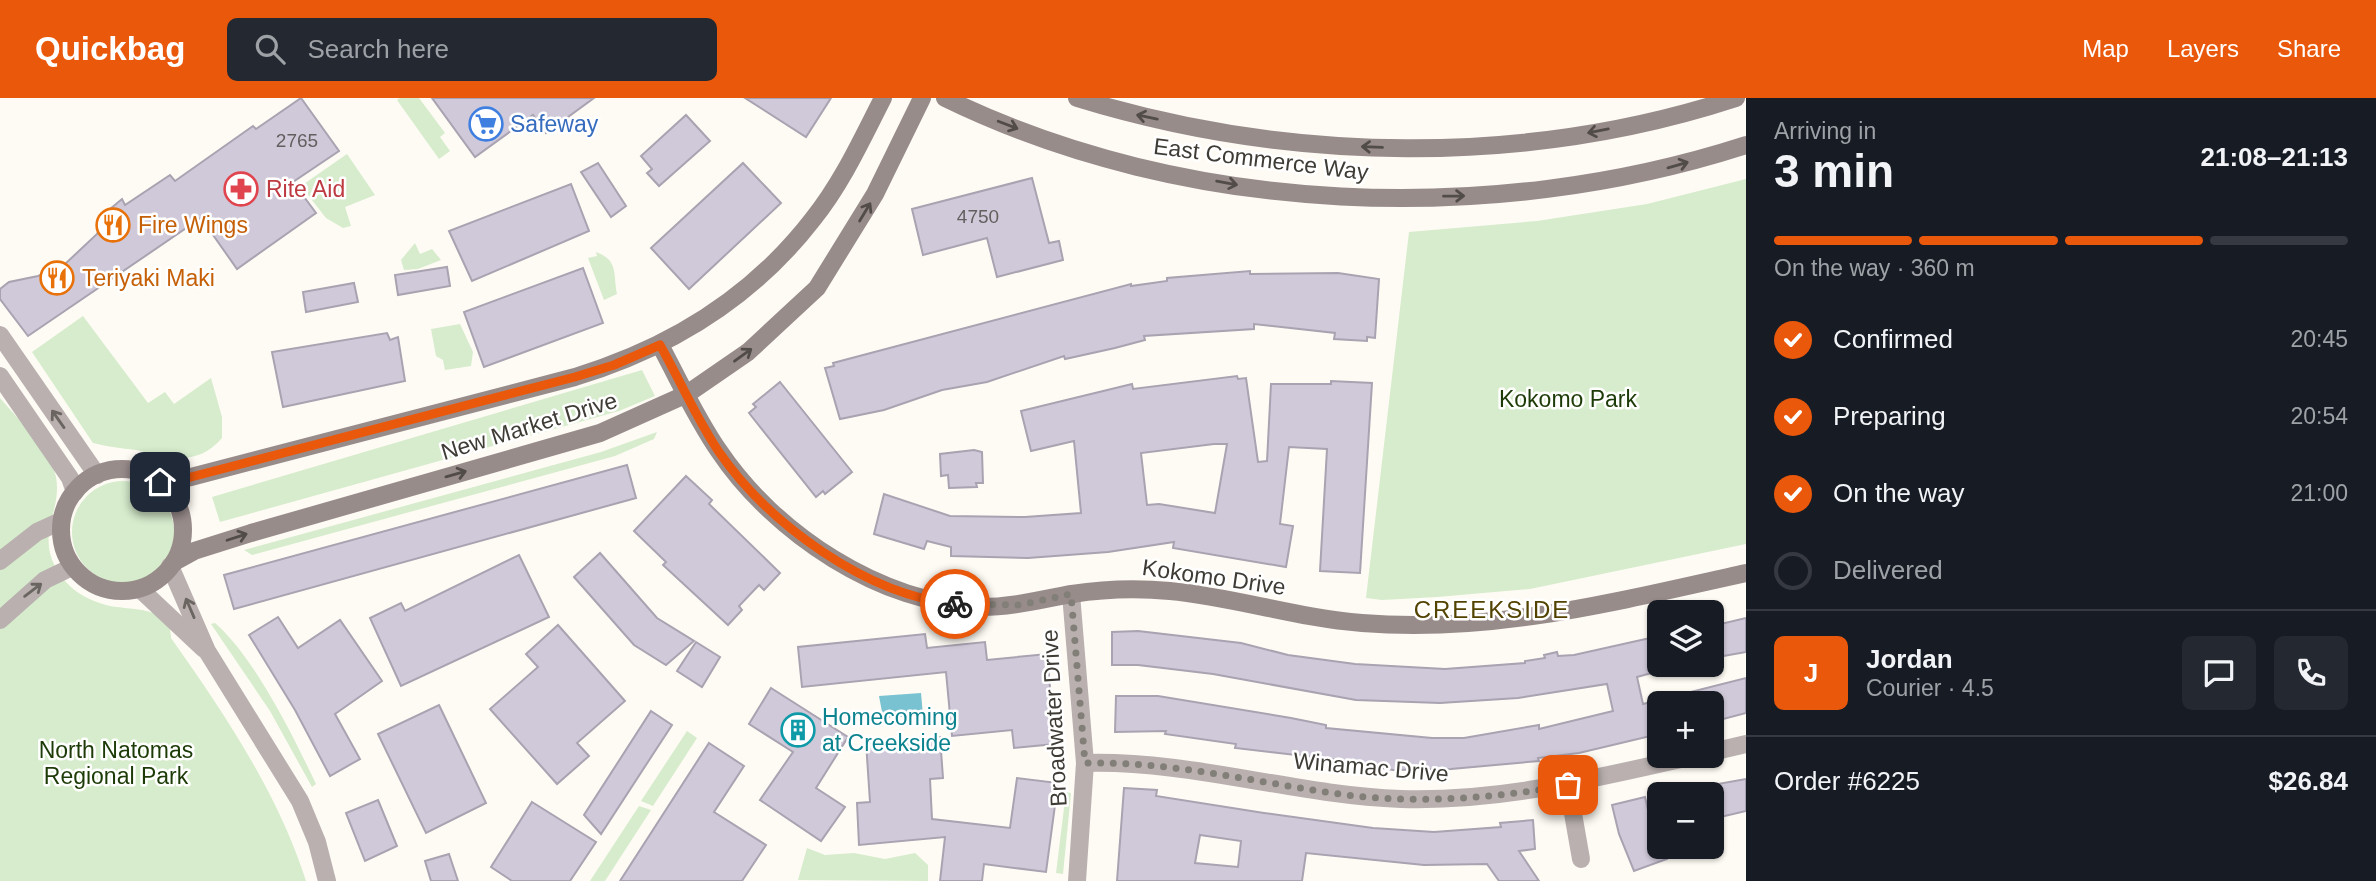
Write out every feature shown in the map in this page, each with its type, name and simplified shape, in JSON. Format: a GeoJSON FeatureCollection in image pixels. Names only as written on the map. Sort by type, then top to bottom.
{"type":"FeatureCollection","features":[{"type":"Feature","properties":{"kind":"street","name":"New Market Drive"},"geometry":{"type":"LineString","coordinates":[[160,482],[191,477],[575,377],[614,365],[660,345],[717,311],[783,254],[814,218],[859,147],[883,98]]}},
{"type":"Feature","properties":{"kind":"street","name":"New Market Drive"},"geometry":{"type":"LineString","coordinates":[[172,564],[194,551],[251,533],[600,433],[687,394],[748,352],[817,288],[875,194],[922,98]]}},
{"type":"Feature","properties":{"kind":"street","name":"East Commerce Way"},"geometry":{"type":"LineString","coordinates":[[945,98],[1010,127],[1133,167],[1244,186],[1372,198],[1501,195],[1647,173],[1746,145]]}},
{"type":"Feature","properties":{"kind":"street","name":"East Commerce Way"},"geometry":{"type":"LineString","coordinates":[[1077,98],[1116,110],[1210,130],[1290,143],[1372,148],[1460,147],[1570,136],[1629,125],[1736,98]]}},
{"type":"Feature","properties":{"kind":"street"},"geometry":{"type":"LineString","coordinates":[[0,335],[97,475]]}},
{"type":"Feature","properties":{"kind":"street","name":"Kokomo Drive"},"geometry":{"type":"LineString","coordinates":[[660,345],[720,453],[752,491],[814,545],[870,580],[906,594],[943,603],[982,607],[1020,605],[1071,594],[1129,590],[1169,591],[1359,623],[1461,625],[1563,613],[1746,573]]}},
{"type":"Feature","properties":{"kind":"street"},"geometry":{"type":"LineString","coordinates":[[0,376],[70,478],[75,492]]}},
{"type":"Feature","properties":{"kind":"street"},"geometry":{"type":"LineString","coordinates":[[122,469],[142,473],[160,482],[172,495],[180,511],[183,528],[181,546],[172,564],[157,581],[140,589],[121,592],[102,589],[85,580],[72,567],[63,550],[61,521],[63,512],[75,492],[85,481],[97,475],[122,469]]}},
{"type":"Feature","properties":{"kind":"street"},"geometry":{"type":"LineString","coordinates":[[0,561],[37,532],[61,521]]}},
{"type":"Feature","properties":{"kind":"street"},"geometry":{"type":"LineString","coordinates":[[172,564],[207,651],[300,801],[317,842],[327,881]]}},
{"type":"Feature","properties":{"kind":"street"},"geometry":{"type":"LineString","coordinates":[[0,620],[45,580],[72,567]]}},
{"type":"Feature","properties":{"kind":"street"},"geometry":{"type":"LineString","coordinates":[[140,589],[207,651]]}},
{"type":"Feature","properties":{"kind":"street","name":"Broadwater Drive"},"geometry":{"type":"LineString","coordinates":[[1071,594],[1085,763],[1077,881]]}},
{"type":"Feature","properties":{"kind":"street"},"geometry":{"type":"LineString","coordinates":[[1724,749],[1746,744]]}},
{"type":"Feature","properties":{"kind":"street","name":"Winamac Drive"},"geometry":{"type":"LineString","coordinates":[[1085,763],[1162,765],[1340,794],[1399,799],[1517,794],[1647,767]]}},
{"type":"Feature","properties":{"kind":"street"},"geometry":{"type":"LineString","coordinates":[[1568,785],[1581,859]]}},
{"type":"Feature","properties":{"kind":"green space"},"geometry":{"type":"Polygon","coordinates":[[[419,98],[445,133],[440,137],[450,151],[439,159],[397,100],[419,98]]]}},
{"type":"Feature","properties":{"kind":"green space"},"geometry":{"type":"Polygon","coordinates":[[[347,154],[375,195],[345,207],[351,226],[343,228],[326,218],[301,186],[347,154]]]}},
{"type":"Feature","properties":{"kind":"green space","name":"Kokomo Park"},"geometry":{"type":"Polygon","coordinates":[[[1746,179],[1746,544],[1530,589],[1437,597],[1382,600],[1366,598],[1409,232],[1537,221],[1647,204],[1746,179]]]}},
{"type":"Feature","properties":{"kind":"green space"},"geometry":{"type":"Polygon","coordinates":[[[415,243],[420,254],[432,249],[441,260],[418,269],[404,270],[401,260],[415,243]]]}},
{"type":"Feature","properties":{"kind":"green space"},"geometry":{"type":"Polygon","coordinates":[[[596,252],[608,259],[615,274],[617,294],[604,300],[588,258],[597,256],[596,252]]]}},
{"type":"Feature","properties":{"kind":"green space"},"geometry":{"type":"Polygon","coordinates":[[[83,316],[148,403],[165,392],[174,404],[211,378],[222,417],[222,438],[202,454],[181,458],[93,443],[32,352],[83,316]]]}},
{"type":"Feature","properties":{"kind":"green space"},"geometry":{"type":"Polygon","coordinates":[[[460,324],[473,352],[471,366],[445,370],[443,360],[436,356],[431,329],[460,324]]]}},
{"type":"Feature","properties":{"kind":"green space"},"geometry":{"type":"Polygon","coordinates":[[[642,370],[655,396],[619,411],[220,522],[212,497],[642,370]]]}},
{"type":"Feature","properties":{"kind":"green space","name":"North Natomas Regional Park"},"geometry":{"type":"Polygon","coordinates":[[[0,398],[41,445],[53,466],[57,490],[49,539],[55,566],[69,585],[89,599],[106,605],[146,611],[164,619],[171,638],[211,695],[265,785],[281,816],[306,881],[0,881],[0,398]]]}},
{"type":"Feature","properties":{"kind":"green space"},"geometry":{"type":"Polygon","coordinates":[[[657,432],[654,439],[615,456],[252,555],[244,550],[601,452],[657,432]]]}},
{"type":"Feature","properties":{"kind":"green space"},"geometry":{"type":"Polygon","coordinates":[[[123,481],[142,485],[159,496],[170,513],[174,532],[170,551],[159,568],[142,579],[123,583],[104,579],[87,568],[76,551],[72,532],[76,513],[87,496],[104,485],[123,481]]]}},
{"type":"Feature","properties":{"kind":"green space"},"geometry":{"type":"Polygon","coordinates":[[[215,623],[244,656],[272,699],[316,784],[312,787],[270,711],[211,624],[215,623]]]}},
{"type":"Feature","properties":{"kind":"green space"},"geometry":{"type":"Polygon","coordinates":[[[687,731],[697,738],[653,806],[641,801],[687,731]]]}},
{"type":"Feature","properties":{"kind":"green space"},"geometry":{"type":"Polygon","coordinates":[[[1066,792],[1071,793],[1063,874],[1056,873],[1066,792]]]}},
{"type":"Feature","properties":{"kind":"green space"},"geometry":{"type":"Polygon","coordinates":[[[639,806],[651,810],[605,881],[590,881],[639,806]]]}},
{"type":"Feature","properties":{"kind":"green space"},"geometry":{"type":"Polygon","coordinates":[[[807,848],[825,855],[854,853],[885,859],[915,853],[928,865],[928,881],[798,880],[807,848]]]}},
{"type":"Feature","properties":{"kind":"water"},"geometry":{"type":"Polygon","coordinates":[[[921,693],[923,715],[890,718],[882,712],[879,696],[921,693]]]}},
{"type":"Feature","properties":{"kind":"building"},"geometry":{"type":"Polygon","coordinates":[[[301,98],[339,151],[293,182],[316,213],[237,269],[201,218],[28,336],[0,299],[0,289],[9,282],[38,276],[64,265],[97,234],[109,210],[122,199],[125,205],[170,175],[175,181],[253,126],[256,129],[301,98]]]}},
{"type":"Feature","properties":{"kind":"building","name":"Safeway"},"geometry":{"type":"Polygon","coordinates":[[[432,98],[594,98],[546,133],[533,115],[475,157],[432,98]]]}},
{"type":"Feature","properties":{"kind":"building"},"geometry":{"type":"Polygon","coordinates":[[[745,98],[831,98],[806,137],[745,98]]]}},
{"type":"Feature","properties":{"kind":"building"},"geometry":{"type":"Polygon","coordinates":[[[686,115],[710,141],[659,186],[647,173],[652,169],[641,156],[686,115]]]}},
{"type":"Feature","properties":{"kind":"building"},"geometry":{"type":"Polygon","coordinates":[[[598,163],[626,206],[611,217],[581,172],[598,163]]]}},
{"type":"Feature","properties":{"kind":"building"},"geometry":{"type":"Polygon","coordinates":[[[743,163],[781,203],[689,289],[651,248],[743,163]]]}},
{"type":"Feature","properties":{"kind":"building"},"geometry":{"type":"Polygon","coordinates":[[[1032,178],[1049,243],[1059,241],[1063,260],[997,277],[987,238],[923,255],[912,209],[1032,178]]]}},
{"type":"Feature","properties":{"kind":"building"},"geometry":{"type":"Polygon","coordinates":[[[571,184],[589,231],[472,281],[449,231],[571,184]]]}},
{"type":"Feature","properties":{"kind":"building"},"geometry":{"type":"Polygon","coordinates":[[[447,267],[450,286],[398,295],[395,275],[447,267]]]}},
{"type":"Feature","properties":{"kind":"building"},"geometry":{"type":"Polygon","coordinates":[[[583,268],[603,323],[484,367],[464,312],[583,268]]]}},
{"type":"Feature","properties":{"kind":"building"},"geometry":{"type":"Polygon","coordinates":[[[1250,271],[1250,274],[1338,273],[1379,279],[1375,338],[1367,337],[1367,341],[1334,339],[1335,333],[1254,324],[1254,329],[1144,336],[1145,340],[1065,359],[1064,356],[987,382],[942,390],[884,410],[840,419],[825,368],[834,366],[833,363],[1131,284],[1250,271]]]}},
{"type":"Feature","properties":{"kind":"building"},"geometry":{"type":"Polygon","coordinates":[[[354,283],[358,302],[306,312],[303,292],[354,283]]]}},
{"type":"Feature","properties":{"kind":"building"},"geometry":{"type":"Polygon","coordinates":[[[387,333],[390,340],[398,337],[405,381],[283,407],[272,352],[387,333]]]}},
{"type":"Feature","properties":{"kind":"building"},"geometry":{"type":"Polygon","coordinates":[[[1237,376],[1238,379],[1246,378],[1258,462],[1267,461],[1271,384],[1331,384],[1331,381],[1372,383],[1360,573],[1320,571],[1327,449],[1289,447],[1280,524],[1293,526],[1286,567],[1173,548],[1174,542],[1108,552],[1028,558],[951,556],[951,547],[927,541],[924,549],[874,534],[884,494],[950,516],[1025,517],[1081,513],[1074,441],[1031,451],[1021,411],[1132,384],[1133,389],[1237,376]],[[1227,444],[1141,453],[1147,505],[1159,504],[1215,513],[1227,444]]]}},
{"type":"Feature","properties":{"kind":"building"},"geometry":{"type":"Polygon","coordinates":[[[780,382],[852,472],[825,494],[823,491],[816,497],[749,413],[756,407],[753,404],[780,382]]]}},
{"type":"Feature","properties":{"kind":"building"},"geometry":{"type":"Polygon","coordinates":[[[974,450],[982,452],[983,483],[976,483],[977,487],[949,488],[948,475],[941,476],[940,454],[974,450]]]}},
{"type":"Feature","properties":{"kind":"building"},"geometry":{"type":"Polygon","coordinates":[[[627,465],[636,498],[234,609],[224,575],[627,465]]]}},
{"type":"Feature","properties":{"kind":"building"},"geometry":{"type":"Polygon","coordinates":[[[686,476],[712,500],[709,504],[780,573],[764,590],[759,585],[739,606],[742,610],[728,625],[663,565],[666,562],[634,531],[686,476]]]}},
{"type":"Feature","properties":{"kind":"building"},"geometry":{"type":"Polygon","coordinates":[[[600,553],[657,618],[694,641],[666,665],[634,645],[574,577],[600,553]]]}},
{"type":"Feature","properties":{"kind":"building"},"geometry":{"type":"Polygon","coordinates":[[[519,555],[549,617],[401,686],[370,618],[401,603],[405,611],[519,555]]]}},
{"type":"Feature","properties":{"kind":"building"},"geometry":{"type":"Polygon","coordinates":[[[278,617],[298,648],[340,620],[382,681],[335,714],[360,759],[330,776],[295,710],[249,635],[278,617]]]}},
{"type":"Feature","properties":{"kind":"building"},"geometry":{"type":"Polygon","coordinates":[[[1746,618],[1746,652],[1724,656],[1724,623],[1746,618]]]}},
{"type":"Feature","properties":{"kind":"building"},"geometry":{"type":"Polygon","coordinates":[[[558,625],[625,701],[577,743],[589,756],[557,784],[490,709],[538,667],[526,654],[558,625]]]}},
{"type":"Feature","properties":{"kind":"building"},"geometry":{"type":"Polygon","coordinates":[[[1138,631],[1241,643],[1288,655],[1355,664],[1445,669],[1525,663],[1557,652],[1558,656],[1574,655],[1647,639],[1647,674],[1637,677],[1643,704],[1647,703],[1647,737],[1579,753],[1538,758],[1539,761],[1451,769],[1393,770],[1339,760],[1235,748],[1236,744],[1165,734],[1166,731],[1115,732],[1116,696],[1158,696],[1291,718],[1326,725],[1326,728],[1432,738],[1464,738],[1539,725],[1539,729],[1613,711],[1607,684],[1518,698],[1440,703],[1356,700],[1213,674],[1138,665],[1112,665],[1112,632],[1138,631]]]}},
{"type":"Feature","properties":{"kind":"building"},"geometry":{"type":"Polygon","coordinates":[[[925,634],[927,648],[985,642],[987,660],[1047,654],[1055,744],[1014,748],[1012,730],[952,736],[946,672],[802,687],[798,647],[925,634]]]}},
{"type":"Feature","properties":{"kind":"building"},"geometry":{"type":"Polygon","coordinates":[[[696,642],[720,657],[702,687],[677,671],[696,642]]]}},
{"type":"Feature","properties":{"kind":"building"},"geometry":{"type":"Polygon","coordinates":[[[1746,678],[1746,713],[1724,719],[1724,691],[1695,691],[1746,678]]]}},
{"type":"Feature","properties":{"kind":"building"},"geometry":{"type":"Polygon","coordinates":[[[771,688],[848,737],[816,788],[845,807],[821,841],[760,800],[793,752],[749,724],[771,688]]]}},
{"type":"Feature","properties":{"kind":"building"},"geometry":{"type":"Polygon","coordinates":[[[439,705],[486,803],[426,833],[378,734],[439,705]]]}},
{"type":"Feature","properties":{"kind":"building"},"geometry":{"type":"Polygon","coordinates":[[[651,711],[672,725],[601,834],[584,815],[651,711]]]}},
{"type":"Feature","properties":{"kind":"building"},"geometry":{"type":"Polygon","coordinates":[[[940,737],[943,778],[930,779],[932,819],[1010,828],[1017,778],[1058,783],[1046,872],[984,864],[982,881],[940,881],[945,837],[859,845],[857,803],[870,802],[866,742],[940,737]]]}},
{"type":"Feature","properties":{"kind":"building"},"geometry":{"type":"Polygon","coordinates":[[[709,743],[744,766],[714,812],[766,845],[742,881],[620,881],[709,743]]]}},
{"type":"Feature","properties":{"kind":"building"},"geometry":{"type":"Polygon","coordinates":[[[1746,779],[1746,811],[1724,816],[1724,783],[1746,779]]]}},
{"type":"Feature","properties":{"kind":"building"},"geometry":{"type":"Polygon","coordinates":[[[1124,788],[1157,790],[1156,796],[1373,828],[1434,832],[1501,827],[1500,823],[1533,820],[1535,849],[1519,851],[1539,881],[1499,881],[1487,864],[1424,865],[1306,853],[1302,881],[1117,881],[1124,788]],[[1200,835],[1195,863],[1238,867],[1241,841],[1200,835]]]}},
{"type":"Feature","properties":{"kind":"building"},"geometry":{"type":"Polygon","coordinates":[[[1645,797],[1647,859],[1667,859],[1634,871],[1619,834],[1612,805],[1645,797]]]}},
{"type":"Feature","properties":{"kind":"building"},"geometry":{"type":"Polygon","coordinates":[[[378,800],[397,846],[365,861],[346,813],[378,800]]]}},
{"type":"Feature","properties":{"kind":"building"},"geometry":{"type":"Polygon","coordinates":[[[532,802],[596,842],[570,881],[512,881],[491,867],[532,802]]]}},
{"type":"Feature","properties":{"kind":"building"},"geometry":{"type":"Polygon","coordinates":[[[449,854],[458,881],[431,881],[425,861],[449,854]]]}},
{"type":"Feature","properties":{"kind":"way so far"},"geometry":{"type":"LineString","coordinates":[[955,604],[982,607],[1020,605],[1071,594],[1085,763],[1134,762],[1162,765],[1340,794],[1399,799],[1458,799],[1517,794],[1568,785]]}},
{"type":"Feature","properties":{"kind":"place","name":"Safeway"},"geometry":{"type":"Point","coordinates":[486,124]}},
{"type":"Feature","properties":{"kind":"place","name":"Rite Aid"},"geometry":{"type":"Point","coordinates":[241,189]}},
{"type":"Feature","properties":{"kind":"place","name":"Fire Wings"},"geometry":{"type":"Point","coordinates":[113,225]}},
{"type":"Feature","properties":{"kind":"place","name":"Teriyaki Maki"},"geometry":{"type":"Point","coordinates":[57,278]}},
{"type":"Feature","properties":{"kind":"place","name":"Homecoming at Creekside"},"geometry":{"type":"Point","coordinates":[798,730]}},
{"type":"Feature","properties":{"kind":"district","name":"CREEKSIDE"},"geometry":{"type":"Point","coordinates":[1492,610]}},
{"type":"Feature","properties":{"kind":"route"},"geometry":{"type":"LineString","coordinates":[[160,482],[191,477],[575,377],[614,365],[660,345],[698,418],[720,453],[752,491],[776,514],[814,545],[870,580],[906,594],[955,604]]}}]}
